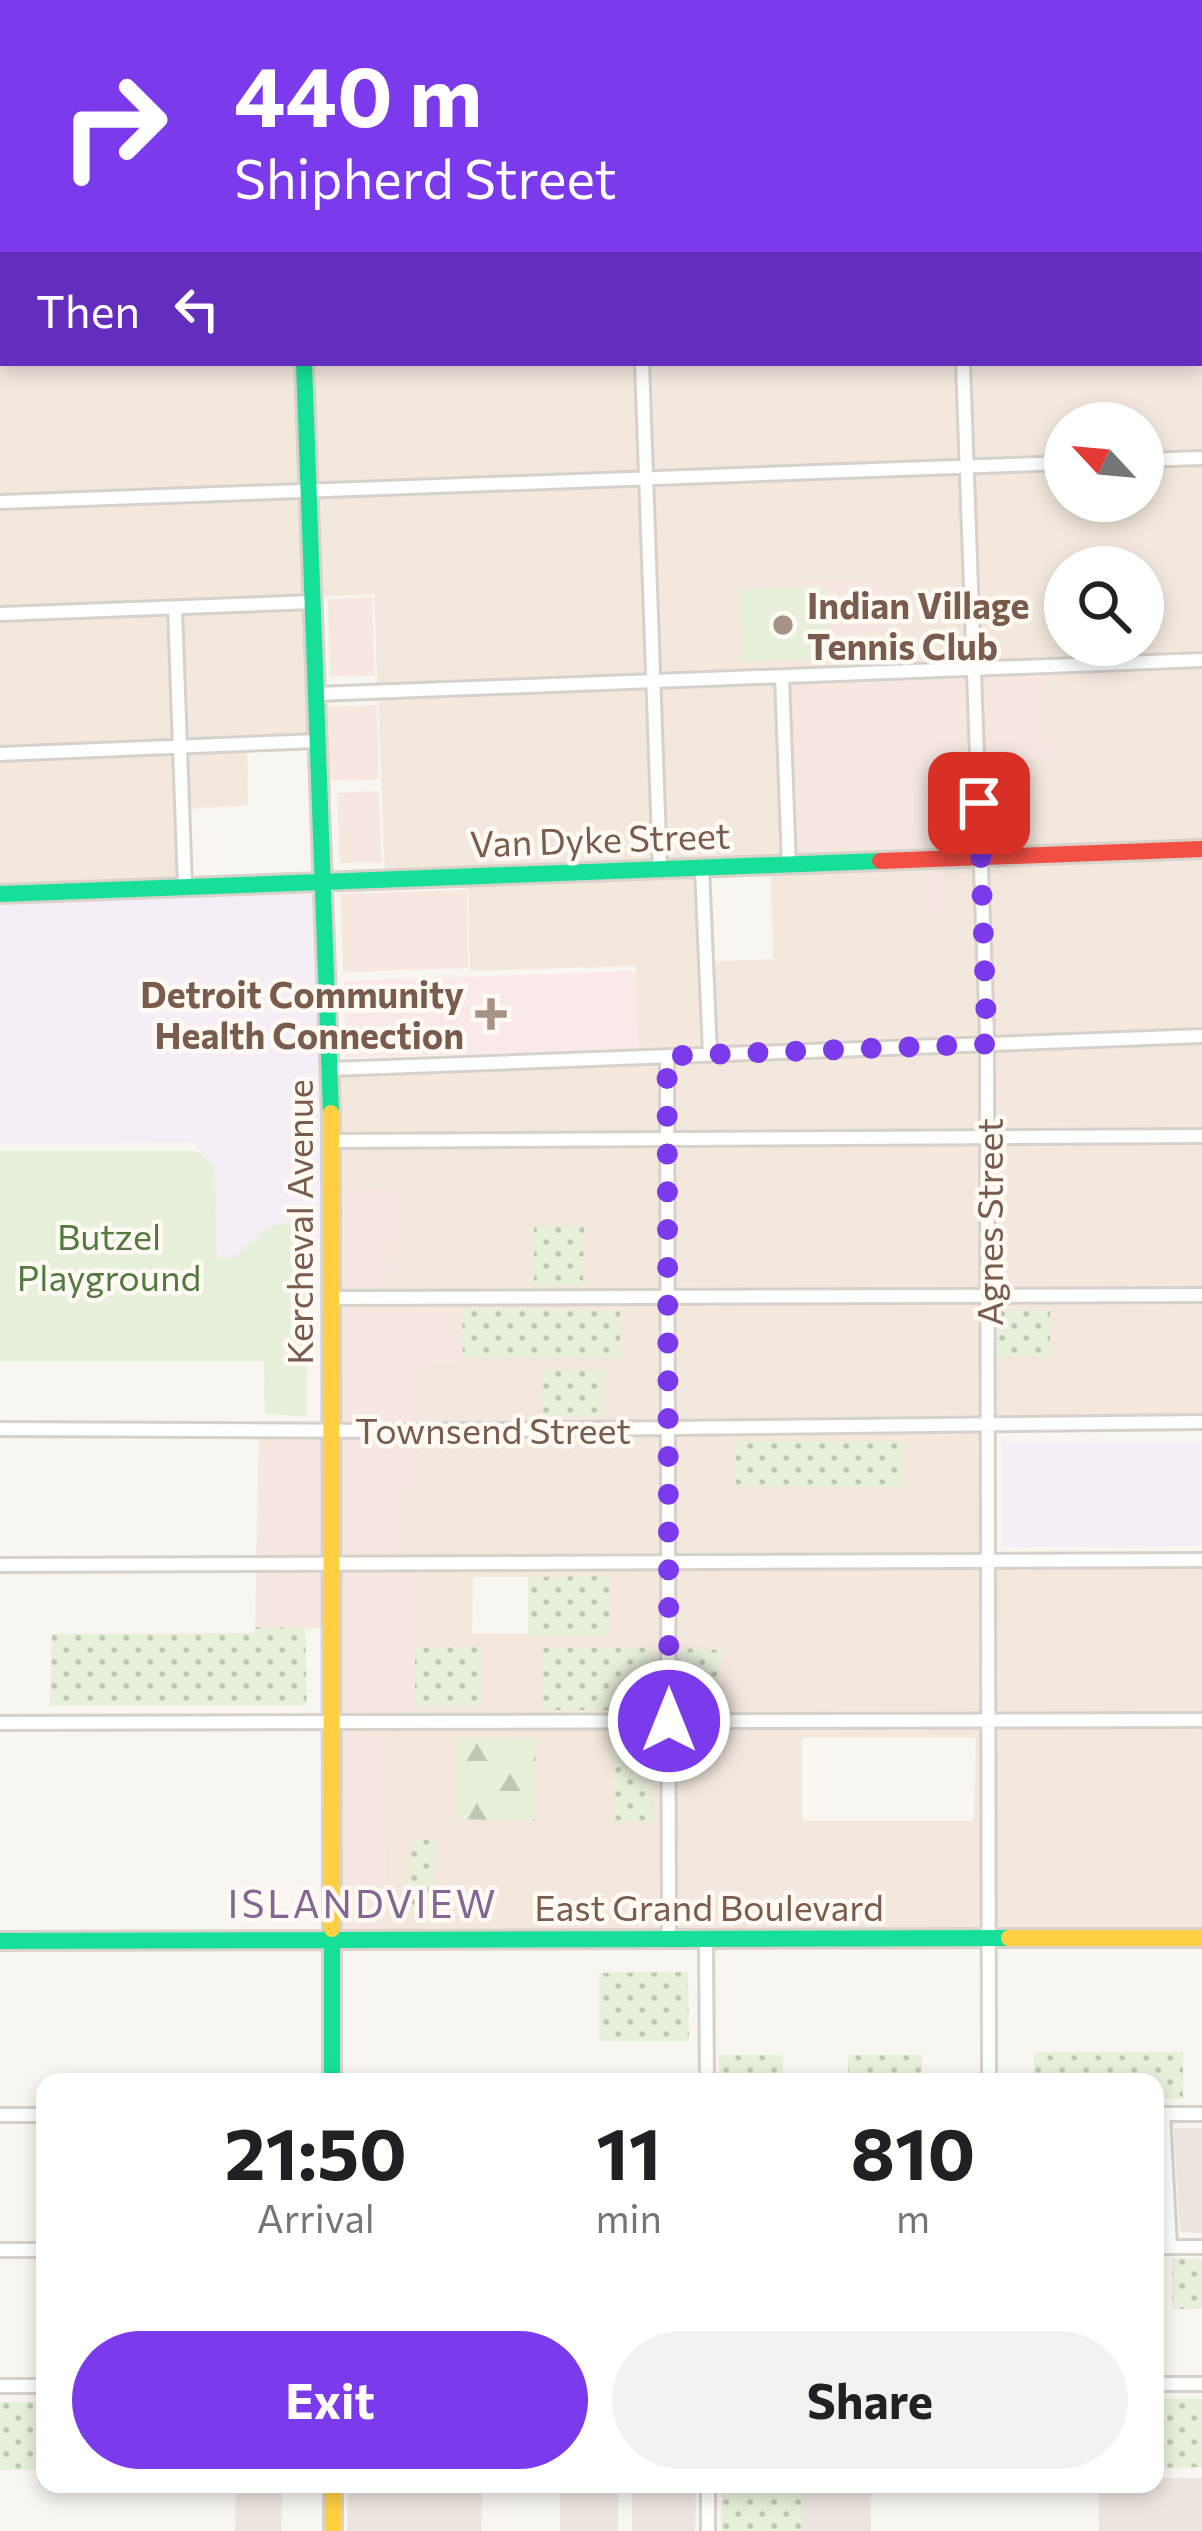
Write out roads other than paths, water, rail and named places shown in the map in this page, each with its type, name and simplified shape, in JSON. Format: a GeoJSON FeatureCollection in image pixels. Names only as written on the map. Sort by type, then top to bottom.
{"type":"FeatureCollection","features":[{"type":"Feature","properties":{"kind":"main road","name":"Kercheval Avenue"},"geometry":{"type":"LineString","coordinates":[[304,366],[331,1069],[332,2073]]}},
{"type":"Feature","properties":{"kind":"main road","name":"Van Dyke Street"},"geometry":{"type":"LineString","coordinates":[[0,894],[1202,850]]}},
{"type":"Feature","properties":{"kind":"main road","name":"East Grand Boulevard"},"geometry":{"type":"LineString","coordinates":[[0,1941],[1202,1938]]}},
{"type":"Feature","properties":{"kind":"main road"},"geometry":{"type":"LineString","coordinates":[[333,2493],[333,2531]]}},
{"type":"Feature","properties":{"kind":"street"},"geometry":{"type":"LineString","coordinates":[[642,366],[660,869]]}},
{"type":"Feature","properties":{"kind":"street","name":"Agnes Street"},"geometry":{"type":"LineString","coordinates":[[963,366],[987,1044],[989,2073]]}},
{"type":"Feature","properties":{"kind":"street"},"geometry":{"type":"LineString","coordinates":[[1164,459],[1202,458]]}},
{"type":"Feature","properties":{"kind":"street"},"geometry":{"type":"LineString","coordinates":[[0,502],[1044,464]]}},
{"type":"Feature","properties":{"kind":"street"},"geometry":{"type":"LineString","coordinates":[[0,614],[314,602]]}},
{"type":"Feature","properties":{"kind":"street"},"geometry":{"type":"LineString","coordinates":[[175,608],[185,887]]}},
{"type":"Feature","properties":{"kind":"street"},"geometry":{"type":"LineString","coordinates":[[316,694],[1202,660]]}},
{"type":"Feature","properties":{"kind":"street"},"geometry":{"type":"LineString","coordinates":[[782,677],[789,865]]}},
{"type":"Feature","properties":{"kind":"street"},"geometry":{"type":"LineString","coordinates":[[0,754],[318,741]]}},
{"type":"Feature","properties":{"kind":"street"},"geometry":{"type":"LineString","coordinates":[[702,868],[710,1054]]}},
{"type":"Feature","properties":{"kind":"street"},"geometry":{"type":"LineString","coordinates":[[331,1069],[1202,1036]]}},
{"type":"Feature","properties":{"kind":"street"},"geometry":{"type":"LineString","coordinates":[[667,1056],[669,1940]]}},
{"type":"Feature","properties":{"kind":"street"},"geometry":{"type":"LineString","coordinates":[[331,1141],[1202,1136]]}},
{"type":"Feature","properties":{"kind":"street"},"geometry":{"type":"LineString","coordinates":[[331,1298],[1202,1295]]}},
{"type":"Feature","properties":{"kind":"street","name":"Townsend Street"},"geometry":{"type":"LineString","coordinates":[[0,1429],[1202,1422]]}},
{"type":"Feature","properties":{"kind":"street"},"geometry":{"type":"LineString","coordinates":[[0,1565],[1202,1560]]}},
{"type":"Feature","properties":{"kind":"street"},"geometry":{"type":"LineString","coordinates":[[0,1723],[1202,1720]]}},
{"type":"Feature","properties":{"kind":"street"},"geometry":{"type":"LineString","coordinates":[[706,1940],[707,2073]]}},
{"type":"Feature","properties":{"kind":"street"},"geometry":{"type":"LineString","coordinates":[[1164,2114],[1202,2114]]}},
{"type":"Feature","properties":{"kind":"street"},"geometry":{"type":"LineString","coordinates":[[0,2115],[36,2115]]}},
{"type":"Feature","properties":{"kind":"street"},"geometry":{"type":"LineString","coordinates":[[1164,2174],[1170,2247]]}},
{"type":"Feature","properties":{"kind":"street"},"geometry":{"type":"LineString","coordinates":[[1164,2247],[1202,2247]]}},
{"type":"Feature","properties":{"kind":"street"},"geometry":{"type":"LineString","coordinates":[[0,2250],[36,2249]]}},
{"type":"Feature","properties":{"kind":"street"},"geometry":{"type":"LineString","coordinates":[[1164,2384],[1202,2384]]}},
{"type":"Feature","properties":{"kind":"street"},"geometry":{"type":"LineString","coordinates":[[0,2386],[36,2386]]}},
{"type":"Feature","properties":{"kind":"street"},"geometry":{"type":"LineString","coordinates":[[708,2493],[708,2531]]}},
{"type":"Feature","properties":{"kind":"place","name":"Indian Village Tennis Club"},"geometry":{"type":"Point","coordinates":[783,625]}},
{"type":"Feature","properties":{"kind":"place","name":"Detroit Community Health Connection"},"geometry":{"type":"Point","coordinates":[491,1014]}},
{"type":"Feature","properties":{"kind":"district","name":"ISLANDVIEW"},"geometry":{"type":"Point","coordinates":[363,1902]}},
{"type":"Feature","properties":{"kind":"park label","name":"Butzel Playground"},"geometry":{"type":"Point","coordinates":[109,1256]}}]}
